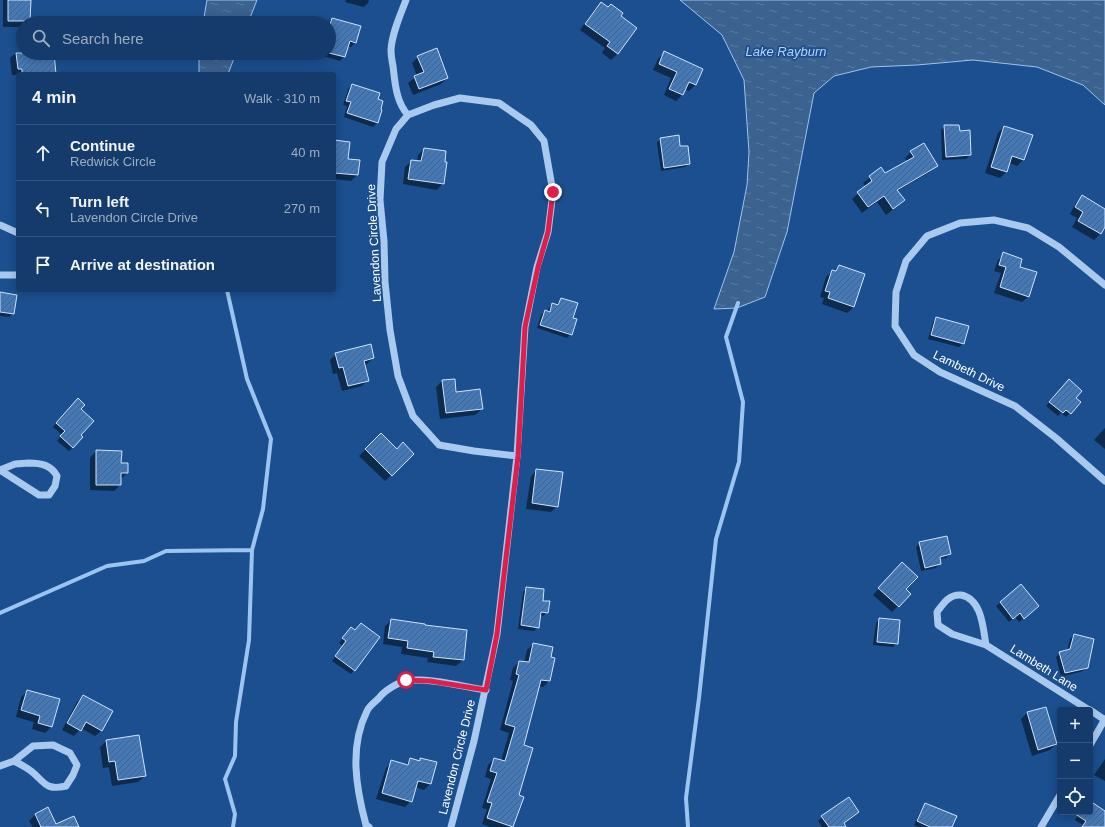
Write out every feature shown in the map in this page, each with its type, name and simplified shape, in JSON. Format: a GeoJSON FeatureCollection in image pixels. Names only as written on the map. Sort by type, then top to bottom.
{"type":"FeatureCollection","features":[{"type":"Feature","properties":{"kind":"street"},"geometry":{"type":"LineString","coordinates":[[406,0],[398,20],[391,50],[394,80],[398,99],[403,110],[408,115]]}},
{"type":"Feature","properties":{"kind":"street","name":"Lavendon Circle Drive"},"geometry":{"type":"LineString","coordinates":[[451,827],[474,741],[497,634],[518,456],[525,327],[538,267],[548,232],[553,192],[544,141],[531,125],[499,103],[460,98],[434,104],[408,115],[396,129],[382,162],[380,200],[384,241],[385,282],[390,330],[398,376],[413,416],[440,445],[518,456]]}},
{"type":"Feature","properties":{"kind":"street","name":"Lambeth Drive"},"geometry":{"type":"LineString","coordinates":[[1105,284],[1059,247],[1028,228],[994,220],[960,223],[928,236],[906,261],[896,292],[895,326],[914,355],[940,372],[1014,406],[1056,438],[1105,481]]}},
{"type":"Feature","properties":{"kind":"street"},"geometry":{"type":"LineString","coordinates":[[0,225],[16,232]]}},
{"type":"Feature","properties":{"kind":"street"},"geometry":{"type":"LineString","coordinates":[[0,275],[16,275]]}},
{"type":"Feature","properties":{"kind":"street"},"geometry":{"type":"LineString","coordinates":[[41,463],[53,469],[57,476],[55,486],[49,495],[39,495],[0,470],[15,464],[41,463]]}},
{"type":"Feature","properties":{"kind":"street","name":"Lambeth Lane"},"geometry":{"type":"LineString","coordinates":[[986,645],[977,606],[968,597],[958,595],[946,600],[937,612],[938,625],[952,634],[986,645],[1085,707]]}},
{"type":"Feature","properties":{"kind":"street"},"geometry":{"type":"LineString","coordinates":[[369,827],[366,825],[358,796],[356,765],[357,735],[367,710],[384,691],[406,680],[430,681],[486,690]]}},
{"type":"Feature","properties":{"kind":"street","name":"Lambeth Lane"},"geometry":{"type":"LineString","coordinates":[[1093,712],[1105,719]]}},
{"type":"Feature","properties":{"kind":"street"},"geometry":{"type":"LineString","coordinates":[[1091,743],[1105,719]]}},
{"type":"Feature","properties":{"kind":"street"},"geometry":{"type":"LineString","coordinates":[[0,766],[14,761],[32,746],[53,745],[70,753],[77,765],[66,786],[57,788],[46,785],[30,771],[14,761]]}},
{"type":"Feature","properties":{"kind":"street"},"geometry":{"type":"LineString","coordinates":[[1041,827],[1057,801]]}},
{"type":"Feature","properties":{"kind":"water"},"geometry":{"type":"Polygon","coordinates":[[[207,0],[257,0],[251,16],[204,16],[207,0]]]}},
{"type":"Feature","properties":{"kind":"water","name":"Lake Rayburn"},"geometry":{"type":"Polygon","coordinates":[[[680,0],[1105,0],[1105,105],[1083,85],[1037,67],[973,60],[871,67],[834,76],[814,93],[787,232],[765,297],[737,308],[714,309],[734,252],[747,185],[749,152],[744,80],[722,35],[680,0]]]}},
{"type":"Feature","properties":{"kind":"water"},"geometry":{"type":"Polygon","coordinates":[[[199,60],[233,60],[229,72],[199,72],[199,60]]]}},
{"type":"Feature","properties":{"kind":"building"},"geometry":{"type":"Polygon","coordinates":[[[8,0],[31,0],[30,16],[16,16],[16,21],[8,21],[8,0]]]}},
{"type":"Feature","properties":{"kind":"building"},"geometry":{"type":"Polygon","coordinates":[[[601,2],[608,7],[611,4],[623,13],[621,16],[637,28],[618,54],[607,46],[610,42],[585,24],[601,2]]]}},
{"type":"Feature","properties":{"kind":"building"},"geometry":{"type":"Polygon","coordinates":[[[336,19],[361,26],[356,43],[350,41],[345,57],[336,55],[336,19]]]}},
{"type":"Feature","properties":{"kind":"building"},"geometry":{"type":"Polygon","coordinates":[[[437,48],[448,78],[419,89],[414,76],[424,72],[417,56],[437,48]]]}},
{"type":"Feature","properties":{"kind":"building"},"geometry":{"type":"Polygon","coordinates":[[[664,51],[703,69],[696,85],[689,82],[683,95],[669,89],[677,72],[659,64],[664,51]]]}},
{"type":"Feature","properties":{"kind":"building"},"geometry":{"type":"Polygon","coordinates":[[[17,60],[55,60],[56,72],[22,72],[22,69],[18,69],[17,60]]]}},
{"type":"Feature","properties":{"kind":"building"},"geometry":{"type":"Polygon","coordinates":[[[352,84],[380,93],[378,99],[383,101],[378,123],[347,113],[351,102],[346,101],[352,84]]]}},
{"type":"Feature","properties":{"kind":"building"},"geometry":{"type":"Polygon","coordinates":[[[944,125],[959,125],[960,131],[970,130],[971,155],[946,157],[944,125]]]}},
{"type":"Feature","properties":{"kind":"building"},"geometry":{"type":"Polygon","coordinates":[[[1004,126],[1033,135],[1024,160],[1012,156],[1007,172],[991,167],[1004,126]]]}},
{"type":"Feature","properties":{"kind":"building"},"geometry":{"type":"Polygon","coordinates":[[[679,135],[680,146],[688,146],[690,164],[664,168],[660,138],[679,135]]]}},
{"type":"Feature","properties":{"kind":"building"},"geometry":{"type":"Polygon","coordinates":[[[336,140],[350,142],[348,159],[360,160],[358,175],[336,173],[336,140]]]}},
{"type":"Feature","properties":{"kind":"building"},"geometry":{"type":"Polygon","coordinates":[[[924,143],[938,166],[897,190],[905,200],[893,209],[884,196],[868,207],[857,192],[872,181],[869,176],[881,167],[885,173],[914,157],[910,151],[924,143]]]}},
{"type":"Feature","properties":{"kind":"building"},"geometry":{"type":"Polygon","coordinates":[[[424,148],[446,151],[445,162],[447,162],[444,184],[408,179],[411,160],[421,161],[424,148]]]}},
{"type":"Feature","properties":{"kind":"building"},"geometry":{"type":"Polygon","coordinates":[[[1082,195],[1105,209],[1105,227],[1101,234],[1078,221],[1083,212],[1075,207],[1082,195]]]}},
{"type":"Feature","properties":{"kind":"building"},"geometry":{"type":"Polygon","coordinates":[[[1003,252],[1022,259],[1020,267],[1037,272],[1029,297],[1000,287],[1006,267],[999,265],[1003,252]]]}},
{"type":"Feature","properties":{"kind":"building"},"geometry":{"type":"Polygon","coordinates":[[[839,265],[865,274],[854,307],[828,298],[830,292],[825,291],[832,270],[836,271],[839,265]]]}},
{"type":"Feature","properties":{"kind":"building"},"geometry":{"type":"Polygon","coordinates":[[[0,292],[17,295],[14,314],[0,312],[0,292]]]}},
{"type":"Feature","properties":{"kind":"building"},"geometry":{"type":"Polygon","coordinates":[[[561,298],[578,303],[573,318],[577,319],[572,335],[540,325],[545,310],[550,312],[552,303],[558,305],[561,298]]]}},
{"type":"Feature","properties":{"kind":"building"},"geometry":{"type":"Polygon","coordinates":[[[936,317],[969,326],[964,344],[931,335],[936,317]]]}},
{"type":"Feature","properties":{"kind":"building"},"geometry":{"type":"Polygon","coordinates":[[[371,344],[374,358],[364,361],[369,381],[348,386],[343,367],[339,368],[335,353],[371,344]]]}},
{"type":"Feature","properties":{"kind":"building"},"geometry":{"type":"Polygon","coordinates":[[[455,379],[456,392],[480,389],[483,409],[446,413],[442,380],[455,379]]]}},
{"type":"Feature","properties":{"kind":"building"},"geometry":{"type":"Polygon","coordinates":[[[1069,379],[1082,391],[1076,398],[1081,402],[1071,414],[1066,410],[1063,413],[1049,402],[1069,379]]]}},
{"type":"Feature","properties":{"kind":"building"},"geometry":{"type":"Polygon","coordinates":[[[78,398],[85,405],[81,409],[94,421],[81,435],[83,437],[73,448],[60,436],[65,431],[56,423],[78,398]]]}},
{"type":"Feature","properties":{"kind":"building"},"geometry":{"type":"Polygon","coordinates":[[[381,433],[397,449],[403,442],[414,454],[392,476],[365,449],[381,433]]]}},
{"type":"Feature","properties":{"kind":"building"},"geometry":{"type":"Polygon","coordinates":[[[96,450],[122,451],[121,463],[128,463],[128,473],[121,473],[121,485],[96,485],[96,450]]]}},
{"type":"Feature","properties":{"kind":"building"},"geometry":{"type":"Polygon","coordinates":[[[536,469],[563,472],[558,507],[532,503],[536,469]]]}},
{"type":"Feature","properties":{"kind":"building"},"geometry":{"type":"Polygon","coordinates":[[[947,536],[951,554],[940,557],[941,564],[925,568],[919,542],[947,536]]]}},
{"type":"Feature","properties":{"kind":"building"},"geometry":{"type":"Polygon","coordinates":[[[902,562],[918,577],[906,589],[911,594],[899,607],[878,588],[902,562]]]}},
{"type":"Feature","properties":{"kind":"building"},"geometry":{"type":"Polygon","coordinates":[[[1021,584],[1039,606],[1024,619],[1020,613],[1013,619],[1000,602],[1021,584]]]}},
{"type":"Feature","properties":{"kind":"building"},"geometry":{"type":"Polygon","coordinates":[[[526,587],[544,589],[543,601],[550,601],[548,613],[541,612],[539,628],[521,625],[526,587]]]}},
{"type":"Feature","properties":{"kind":"building"},"geometry":{"type":"Polygon","coordinates":[[[879,618],[900,620],[898,644],[877,642],[879,618]]]}},
{"type":"Feature","properties":{"kind":"building"},"geometry":{"type":"Polygon","coordinates":[[[391,619],[467,630],[464,660],[433,657],[434,652],[407,648],[408,641],[388,638],[391,619]]]}},
{"type":"Feature","properties":{"kind":"building"},"geometry":{"type":"Polygon","coordinates":[[[361,623],[380,637],[355,671],[335,656],[346,641],[342,638],[351,627],[355,630],[361,623]]]}},
{"type":"Feature","properties":{"kind":"building"},"geometry":{"type":"Polygon","coordinates":[[[1074,634],[1094,639],[1088,668],[1065,673],[1059,652],[1070,649],[1074,634]]]}},
{"type":"Feature","properties":{"kind":"building"},"geometry":{"type":"Polygon","coordinates":[[[533,643],[553,647],[551,657],[555,658],[550,681],[541,680],[524,745],[533,748],[519,795],[524,797],[513,827],[487,818],[492,803],[487,802],[497,773],[490,771],[494,758],[505,761],[515,727],[505,724],[519,675],[516,674],[519,661],[529,662],[533,643]]]}},
{"type":"Feature","properties":{"kind":"building"},"geometry":{"type":"Polygon","coordinates":[[[27,690],[60,699],[52,727],[38,723],[40,716],[21,710],[27,690]]]}},
{"type":"Feature","properties":{"kind":"building"},"geometry":{"type":"Polygon","coordinates":[[[83,695],[113,711],[102,731],[86,722],[81,731],[67,723],[83,695]]]}},
{"type":"Feature","properties":{"kind":"building"},"geometry":{"type":"Polygon","coordinates":[[[1046,707],[1057,744],[1038,750],[1027,712],[1046,707]]]}},
{"type":"Feature","properties":{"kind":"building"},"geometry":{"type":"Polygon","coordinates":[[[139,735],[146,776],[118,780],[115,761],[109,762],[106,740],[139,735]]]}},
{"type":"Feature","properties":{"kind":"building"},"geometry":{"type":"Polygon","coordinates":[[[410,758],[420,761],[420,758],[437,762],[431,784],[418,781],[412,802],[382,793],[391,760],[408,765],[410,758]]]}},
{"type":"Feature","properties":{"kind":"building"},"geometry":{"type":"Polygon","coordinates":[[[849,797],[859,812],[844,823],[846,827],[829,827],[821,816],[849,797]]]}},
{"type":"Feature","properties":{"kind":"building"},"geometry":{"type":"Polygon","coordinates":[[[925,803],[957,816],[952,827],[930,827],[917,821],[925,803]]]}},
{"type":"Feature","properties":{"kind":"building"},"geometry":{"type":"Polygon","coordinates":[[[1093,803],[1105,811],[1105,827],[1082,827],[1086,821],[1077,815],[1093,815],[1093,803]]]}},
{"type":"Feature","properties":{"kind":"building"},"geometry":{"type":"Polygon","coordinates":[[[48,807],[56,824],[74,816],[79,827],[41,827],[35,814],[48,807]]]}},
{"type":"Feature","properties":{"kind":"waterway"},"geometry":{"type":"LineString","coordinates":[[227,292],[247,379],[271,439],[263,509],[252,550],[249,640],[236,722],[235,756],[225,779],[235,814],[233,827]]}},
{"type":"Feature","properties":{"kind":"waterway"},"geometry":{"type":"LineString","coordinates":[[688,827],[686,798],[699,698],[716,539],[739,462],[743,402],[726,337],[738,303]]}},
{"type":"Feature","properties":{"kind":"waterway"},"geometry":{"type":"LineString","coordinates":[[0,613],[107,566],[144,561],[166,551],[252,550]]}},
{"type":"Feature","properties":{"kind":"route"},"geometry":{"type":"LineString","coordinates":[[406,680],[430,681],[486,690],[497,634],[518,456],[525,327],[538,267],[548,232],[553,192]]}}]}
